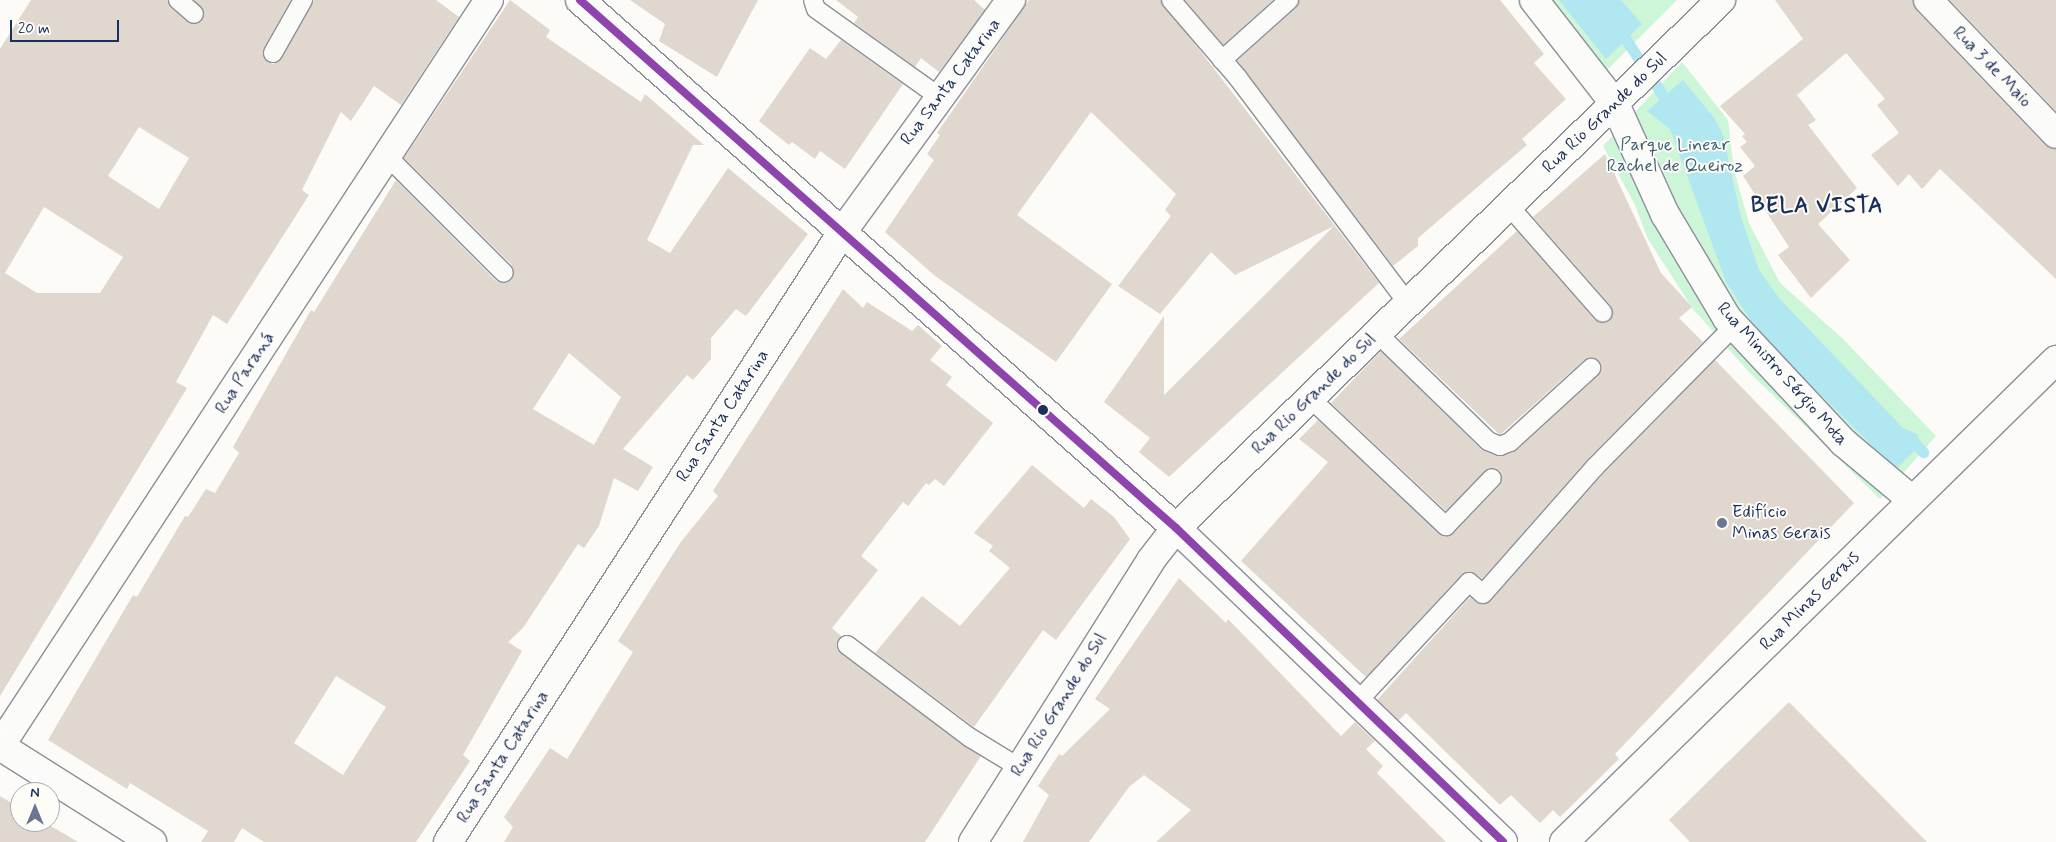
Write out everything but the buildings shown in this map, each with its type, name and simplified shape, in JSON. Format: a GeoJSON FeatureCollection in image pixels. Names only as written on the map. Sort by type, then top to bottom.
{"type":"FeatureCollection","features":[{"type":"Feature","properties":{"kind":"street","name":"Rua Paraná"},"geometry":{"type":"LineString","coordinates":[[0,746],[489,0]]}},
{"type":"Feature","properties":{"kind":"street"},"geometry":{"type":"LineString","coordinates":[[580,0],[1176,528],[1503,842]]}},
{"type":"Feature","properties":{"kind":"street","name":"Rua Santa Catarina"},"geometry":{"type":"LineString","coordinates":[[448,842],[842,231],[938,96],[1011,0]]}},
{"type":"Feature","properties":{"kind":"street","name":"Rua Ministro Sérgio Mota"},"geometry":{"type":"LineString","coordinates":[[1534,0],[1616,103],[1665,214],[1707,290],[1734,326],[1843,442],[1912,500]]}},
{"type":"Feature","properties":{"kind":"street","name":"Rua Rio Grande do Sul"},"geometry":{"type":"LineString","coordinates":[[973,842],[1151,560],[1176,528],[1721,0]]}},
{"type":"Feature","properties":{"kind":"street","name":"Rua 3 de Maio"},"geometry":{"type":"LineString","coordinates":[[1928,0],[2056,134]]}},
{"type":"Feature","properties":{"kind":"street","name":"Rua Minas Gerais"},"geometry":{"type":"LineString","coordinates":[[1564,842],[2056,360]]}},
{"type":"Feature","properties":{"kind":"street"},"geometry":{"type":"LineString","coordinates":[[0,746],[152,842]]}},
{"type":"Feature","properties":{"kind":"lane"},"geometry":{"type":"LineString","coordinates":[[178,0],[194,14]]}},
{"type":"Feature","properties":{"kind":"lane"},"geometry":{"type":"LineString","coordinates":[[273,52],[303,0]]}},
{"type":"Feature","properties":{"kind":"lane"},"geometry":{"type":"LineString","coordinates":[[813,0],[816,9],[938,96]]}},
{"type":"Feature","properties":{"kind":"lane"},"geometry":{"type":"LineString","coordinates":[[1222,60],[1289,0]]}},
{"type":"Feature","properties":{"kind":"lane"},"geometry":{"type":"LineString","coordinates":[[1177,2],[1408,304]]}},
{"type":"Feature","properties":{"kind":"lane"},"geometry":{"type":"LineString","coordinates":[[387,156],[504,273]]}},
{"type":"Feature","properties":{"kind":"lane"},"geometry":{"type":"LineString","coordinates":[[1509,206],[1602,313]]}},
{"type":"Feature","properties":{"kind":"lane"},"geometry":{"type":"LineString","coordinates":[[1357,702],[1469,582],[1483,594],[1595,467],[1734,326]]}},
{"type":"Feature","properties":{"kind":"lane"},"geometry":{"type":"LineString","coordinates":[[1377,333],[1488,441],[1500,446],[1510,442],[1591,368]]}},
{"type":"Feature","properties":{"kind":"lane"},"geometry":{"type":"LineString","coordinates":[[1310,398],[1446,526],[1492,478]]}},
{"type":"Feature","properties":{"kind":"lane"},"geometry":{"type":"LineString","coordinates":[[847,645],[969,736],[1020,768]]}},
{"type":"Feature","properties":{"kind":"green space"},"geometry":{"type":"Polygon","coordinates":[[[1534,0],[1677,0],[1596,81],[1534,0]]]}},
{"type":"Feature","properties":{"kind":"green space","name":"Parque Linear Rachel de Queiroz"},"geometry":{"type":"Polygon","coordinates":[[[1682,62],[1728,120],[1734,170],[1749,223],[1780,283],[1842,338],[1936,436],[1880,499],[1749,372],[1693,309],[1648,239],[1635,205],[1603,146],[1682,62]]]}},
{"type":"Feature","properties":{"kind":"water"},"geometry":{"type":"Polygon","coordinates":[[[1559,0],[1621,0],[1642,24],[1606,59],[1559,0]]]}},
{"type":"Feature","properties":{"kind":"water"},"geometry":{"type":"Polygon","coordinates":[[[1683,80],[1715,119],[1723,135],[1741,217],[1759,270],[1779,298],[1903,428],[1917,434],[1920,445],[1896,469],[1760,335],[1726,282],[1670,129],[1647,111],[1683,80]]]}},
{"type":"Feature","properties":{"kind":"waterway"},"geometry":{"type":"LineString","coordinates":[[1617,26],[1672,109]]}},
{"type":"Feature","properties":{"kind":"waterway"},"geometry":{"type":"LineString","coordinates":[[1909,437],[1923,452]]}},
{"type":"Feature","properties":{"kind":"transit line"},"geometry":{"type":"LineString","coordinates":[[580,0],[1176,528],[1503,842]]}},
{"type":"Feature","properties":{"kind":"place","name":"Edifício Minas Gerais"},"geometry":{"type":"Point","coordinates":[1722,523]}},
{"type":"Feature","properties":{"kind":"district","name":"BELA VISTA"},"geometry":{"type":"Point","coordinates":[1817,207]}}]}
